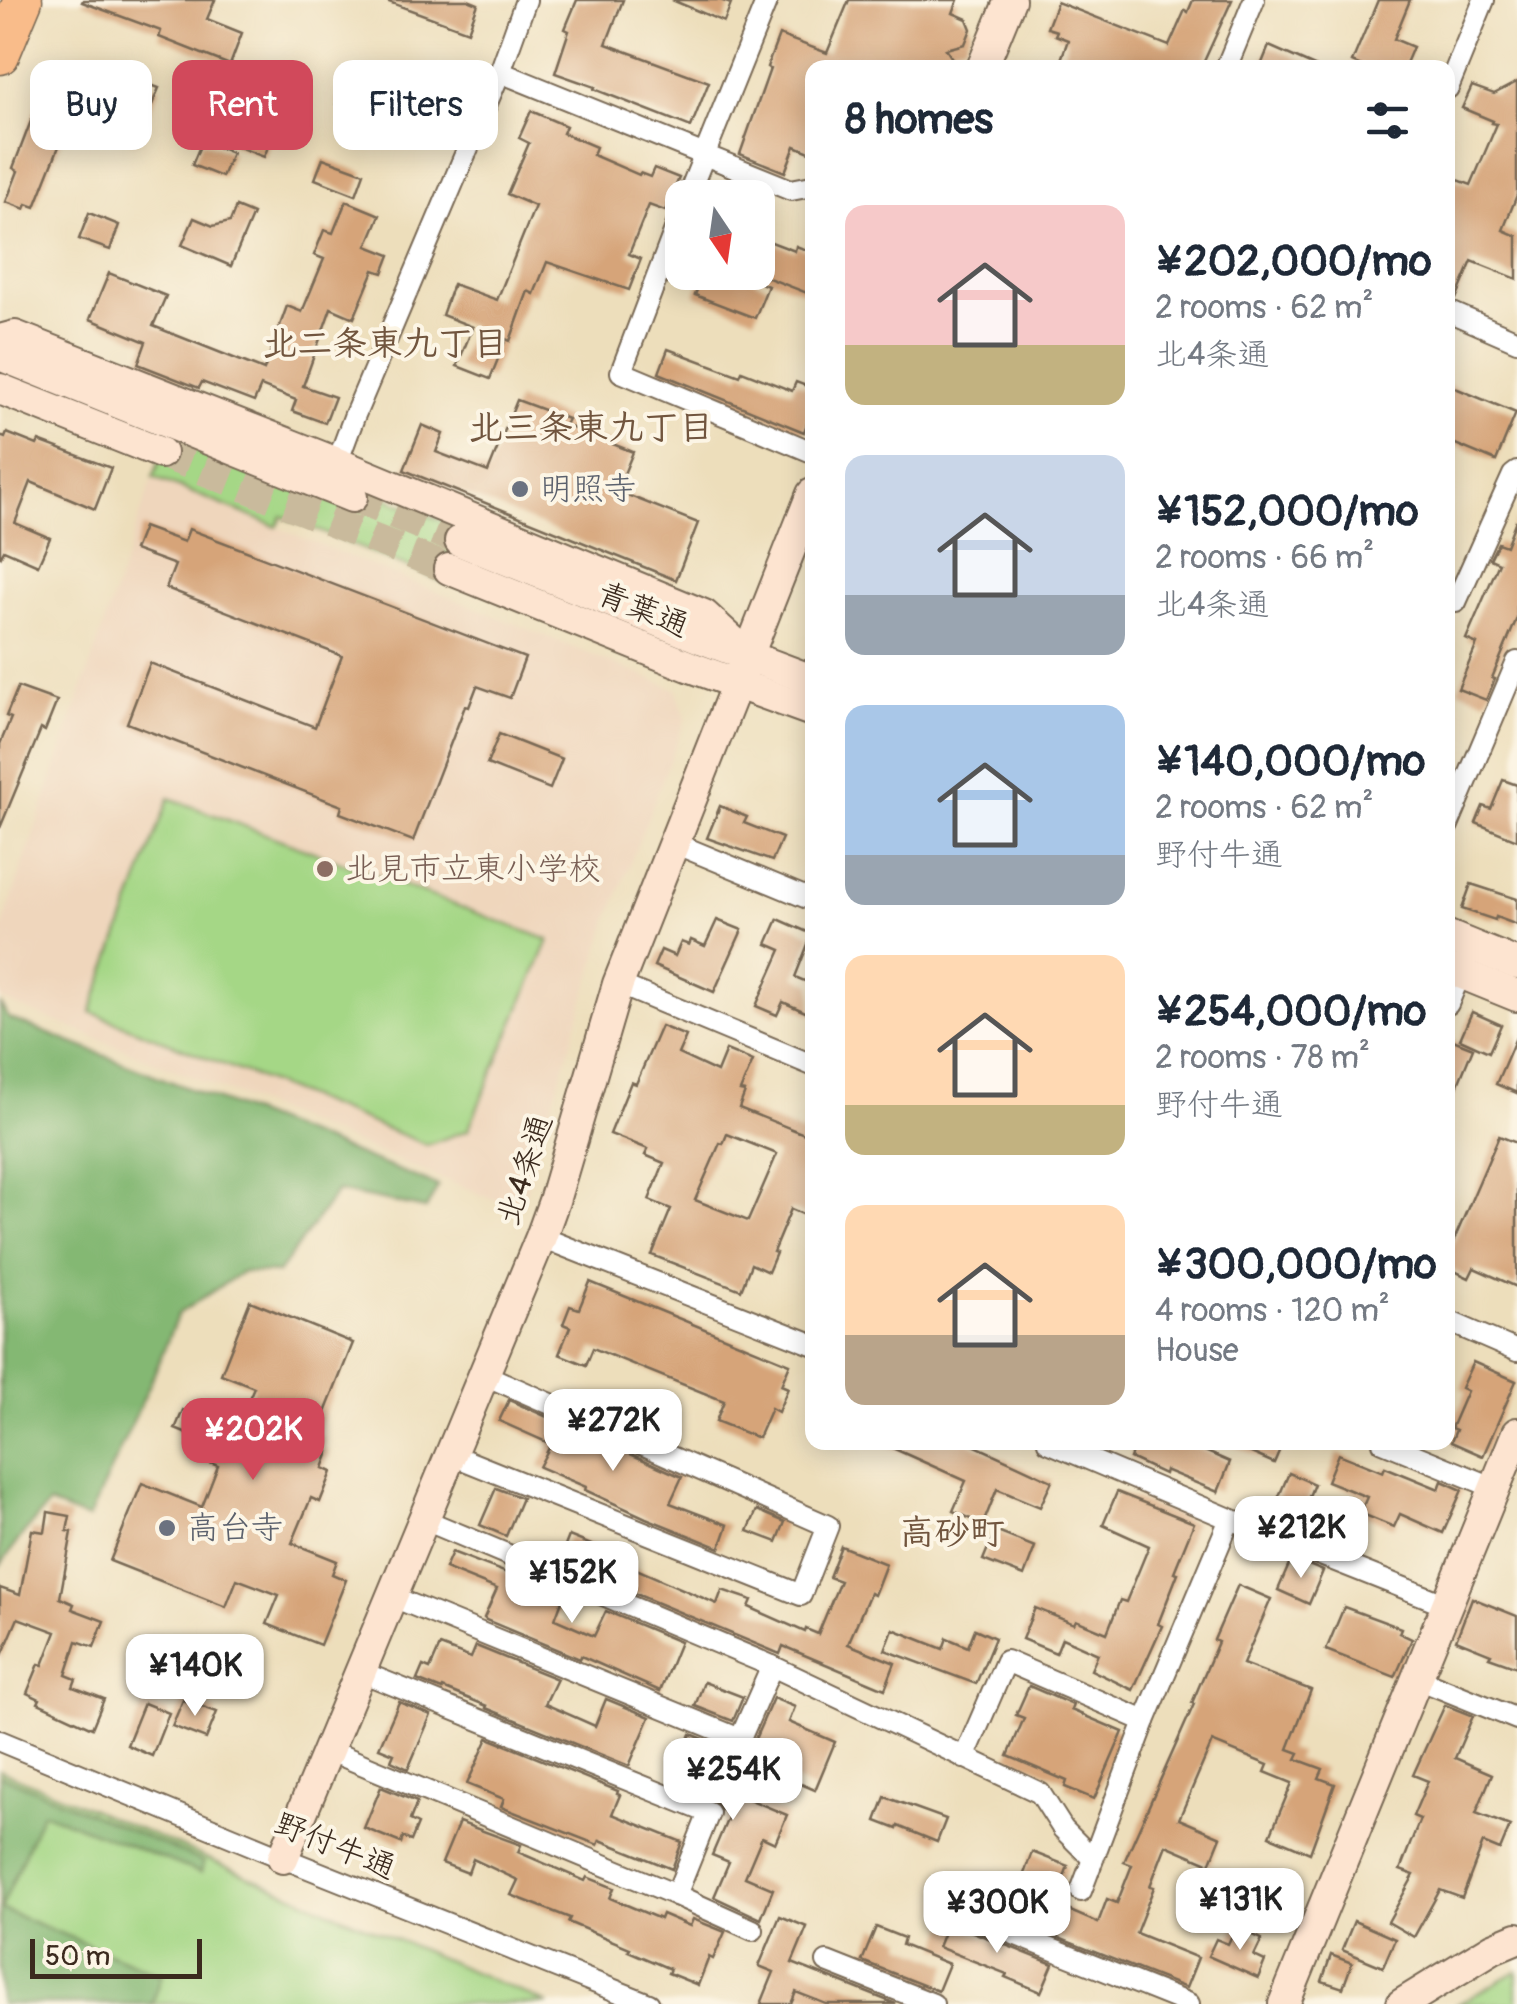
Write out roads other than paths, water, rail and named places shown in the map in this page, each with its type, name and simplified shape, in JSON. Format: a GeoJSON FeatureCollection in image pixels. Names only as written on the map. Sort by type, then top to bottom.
{"type":"FeatureCollection","features":[{"type":"Feature","properties":{"kind":"highway"},"geometry":{"type":"LineString","coordinates":[[0,55],[23,0]]}},
{"type":"Feature","properties":{"kind":"street"},"geometry":{"type":"LineString","coordinates":[[337,463],[500,72],[526,0]]}},
{"type":"Feature","properties":{"kind":"street"},"geometry":{"type":"LineString","coordinates":[[695,180],[767,0]]}},
{"type":"Feature","properties":{"kind":"street"},"geometry":{"type":"LineString","coordinates":[[985,60],[1010,0]]}},
{"type":"Feature","properties":{"kind":"street"},"geometry":{"type":"LineString","coordinates":[[1229,60],[1254,0]]}},
{"type":"Feature","properties":{"kind":"street"},"geometry":{"type":"LineString","coordinates":[[1455,71],[1484,0]]}},
{"type":"Feature","properties":{"kind":"street"},"geometry":{"type":"LineString","coordinates":[[500,72],[791,190],[805,187]]}},
{"type":"Feature","properties":{"kind":"street"},"geometry":{"type":"LineString","coordinates":[[665,255],[621,372],[805,449]]}},
{"type":"Feature","properties":{"kind":"street"},"geometry":{"type":"LineString","coordinates":[[1455,315],[1517,341]]}},
{"type":"Feature","properties":{"kind":"street"},"geometry":{"type":"LineString","coordinates":[[0,340],[15,336],[337,463],[704,615],[744,670]]}},
{"type":"Feature","properties":{"kind":"street"},"geometry":{"type":"LineString","coordinates":[[0,355],[352,498]]}},
{"type":"Feature","properties":{"kind":"street"},"geometry":{"type":"LineString","coordinates":[[0,389],[162,453]]}},
{"type":"Feature","properties":{"kind":"street"},"geometry":{"type":"LineString","coordinates":[[1456,602],[1517,472]]}},
{"type":"Feature","properties":{"kind":"street","name":"北4条通"},"geometry":{"type":"LineString","coordinates":[[282,1858],[541,1237],[618,984],[805,512]]}},
{"type":"Feature","properties":{"kind":"street","name":"青葉通"},"geometry":{"type":"LineString","coordinates":[[455,555],[690,667],[805,679]]}},
{"type":"Feature","properties":{"kind":"street"},"geometry":{"type":"LineString","coordinates":[[1455,808],[1517,662]]}},
{"type":"Feature","properties":{"kind":"street","name":"青葉通"},"geometry":{"type":"LineString","coordinates":[[744,670],[805,707]]}},
{"type":"Feature","properties":{"kind":"street"},"geometry":{"type":"LineString","coordinates":[[674,843],[805,897]]}},
{"type":"Feature","properties":{"kind":"street"},"geometry":{"type":"LineString","coordinates":[[1457,956],[1517,964]]}},
{"type":"Feature","properties":{"kind":"street"},"geometry":{"type":"LineString","coordinates":[[1457,956],[1517,996]]}},
{"type":"Feature","properties":{"kind":"street"},"geometry":{"type":"LineString","coordinates":[[618,984],[805,1063]]}},
{"type":"Feature","properties":{"kind":"street"},"geometry":{"type":"LineString","coordinates":[[541,1237],[805,1341]]}},
{"type":"Feature","properties":{"kind":"street"},"geometry":{"type":"LineString","coordinates":[[1455,1325],[1517,1351]]}},
{"type":"Feature","properties":{"kind":"street"},"geometry":{"type":"LineString","coordinates":[[452,1455],[801,1595],[828,1526],[485,1375]]}},
{"type":"Feature","properties":{"kind":"street"},"geometry":{"type":"LineString","coordinates":[[1284,2004],[1517,1433]]}},
{"type":"Feature","properties":{"kind":"street"},"geometry":{"type":"LineString","coordinates":[[1067,1450],[1446,1605]]}},
{"type":"Feature","properties":{"kind":"street"},"geometry":{"type":"LineString","coordinates":[[1402,1450],[1495,1488]]}},
{"type":"Feature","properties":{"kind":"street"},"geometry":{"type":"LineString","coordinates":[[1081,1890],[1230,1519]]}},
{"type":"Feature","properties":{"kind":"street"},"geometry":{"type":"LineString","coordinates":[[425,1520],[772,1666],[1040,1794],[1063,1829],[1092,1858]]}},
{"type":"Feature","properties":{"kind":"street"},"geometry":{"type":"LineString","coordinates":[[393,1597],[740,1739],[772,1666]]}},
{"type":"Feature","properties":{"kind":"street"},"geometry":{"type":"LineString","coordinates":[[964,1758],[1006,1661],[1146,1721]]}},
{"type":"Feature","properties":{"kind":"street"},"geometry":{"type":"LineString","coordinates":[[359,1672],[709,1813],[676,1895]]}},
{"type":"Feature","properties":{"kind":"street"},"geometry":{"type":"LineString","coordinates":[[1418,1679],[1517,1719]]}},
{"type":"Feature","properties":{"kind":"street","name":"野付牛通"},"geometry":{"type":"LineString","coordinates":[[0,1741],[648,2004]]}},
{"type":"Feature","properties":{"kind":"street"},"geometry":{"type":"LineString","coordinates":[[328,1750],[752,1930]]}},
{"type":"Feature","properties":{"kind":"street"},"geometry":{"type":"LineString","coordinates":[[959,1912],[1190,2004]]}},
{"type":"Feature","properties":{"kind":"street"},"geometry":{"type":"LineString","coordinates":[[1402,2004],[1493,1948],[1517,1938]]}},
{"type":"Feature","properties":{"kind":"street"},"geometry":{"type":"LineString","coordinates":[[827,1962],[933,2004]]}},
{"type":"Feature","properties":{"kind":"tunnel"},"geometry":{"type":"LineString","coordinates":[[161,453],[449,569]]}},
{"type":"Feature","properties":{"kind":"tunnel"},"geometry":{"type":"LineString","coordinates":[[352,497],[460,541]]}},
{"type":"Feature","properties":{"kind":"place","name":"明照寺"},"geometry":{"type":"Point","coordinates":[520,489]}},
{"type":"Feature","properties":{"kind":"place","name":"北見市立東小学校"},"geometry":{"type":"Point","coordinates":[325,869]}},
{"type":"Feature","properties":{"kind":"place","name":"高台寺"},"geometry":{"type":"Point","coordinates":[167,1528]}},
{"type":"Feature","properties":{"kind":"district","name":"北二条東九丁目"},"geometry":{"type":"Point","coordinates":[385,344]}},
{"type":"Feature","properties":{"kind":"district","name":"北三条東九丁目"},"geometry":{"type":"Point","coordinates":[591,428]}},
{"type":"Feature","properties":{"kind":"district","name":"高砂町"},"geometry":{"type":"Point","coordinates":[952,1533]}}]}
